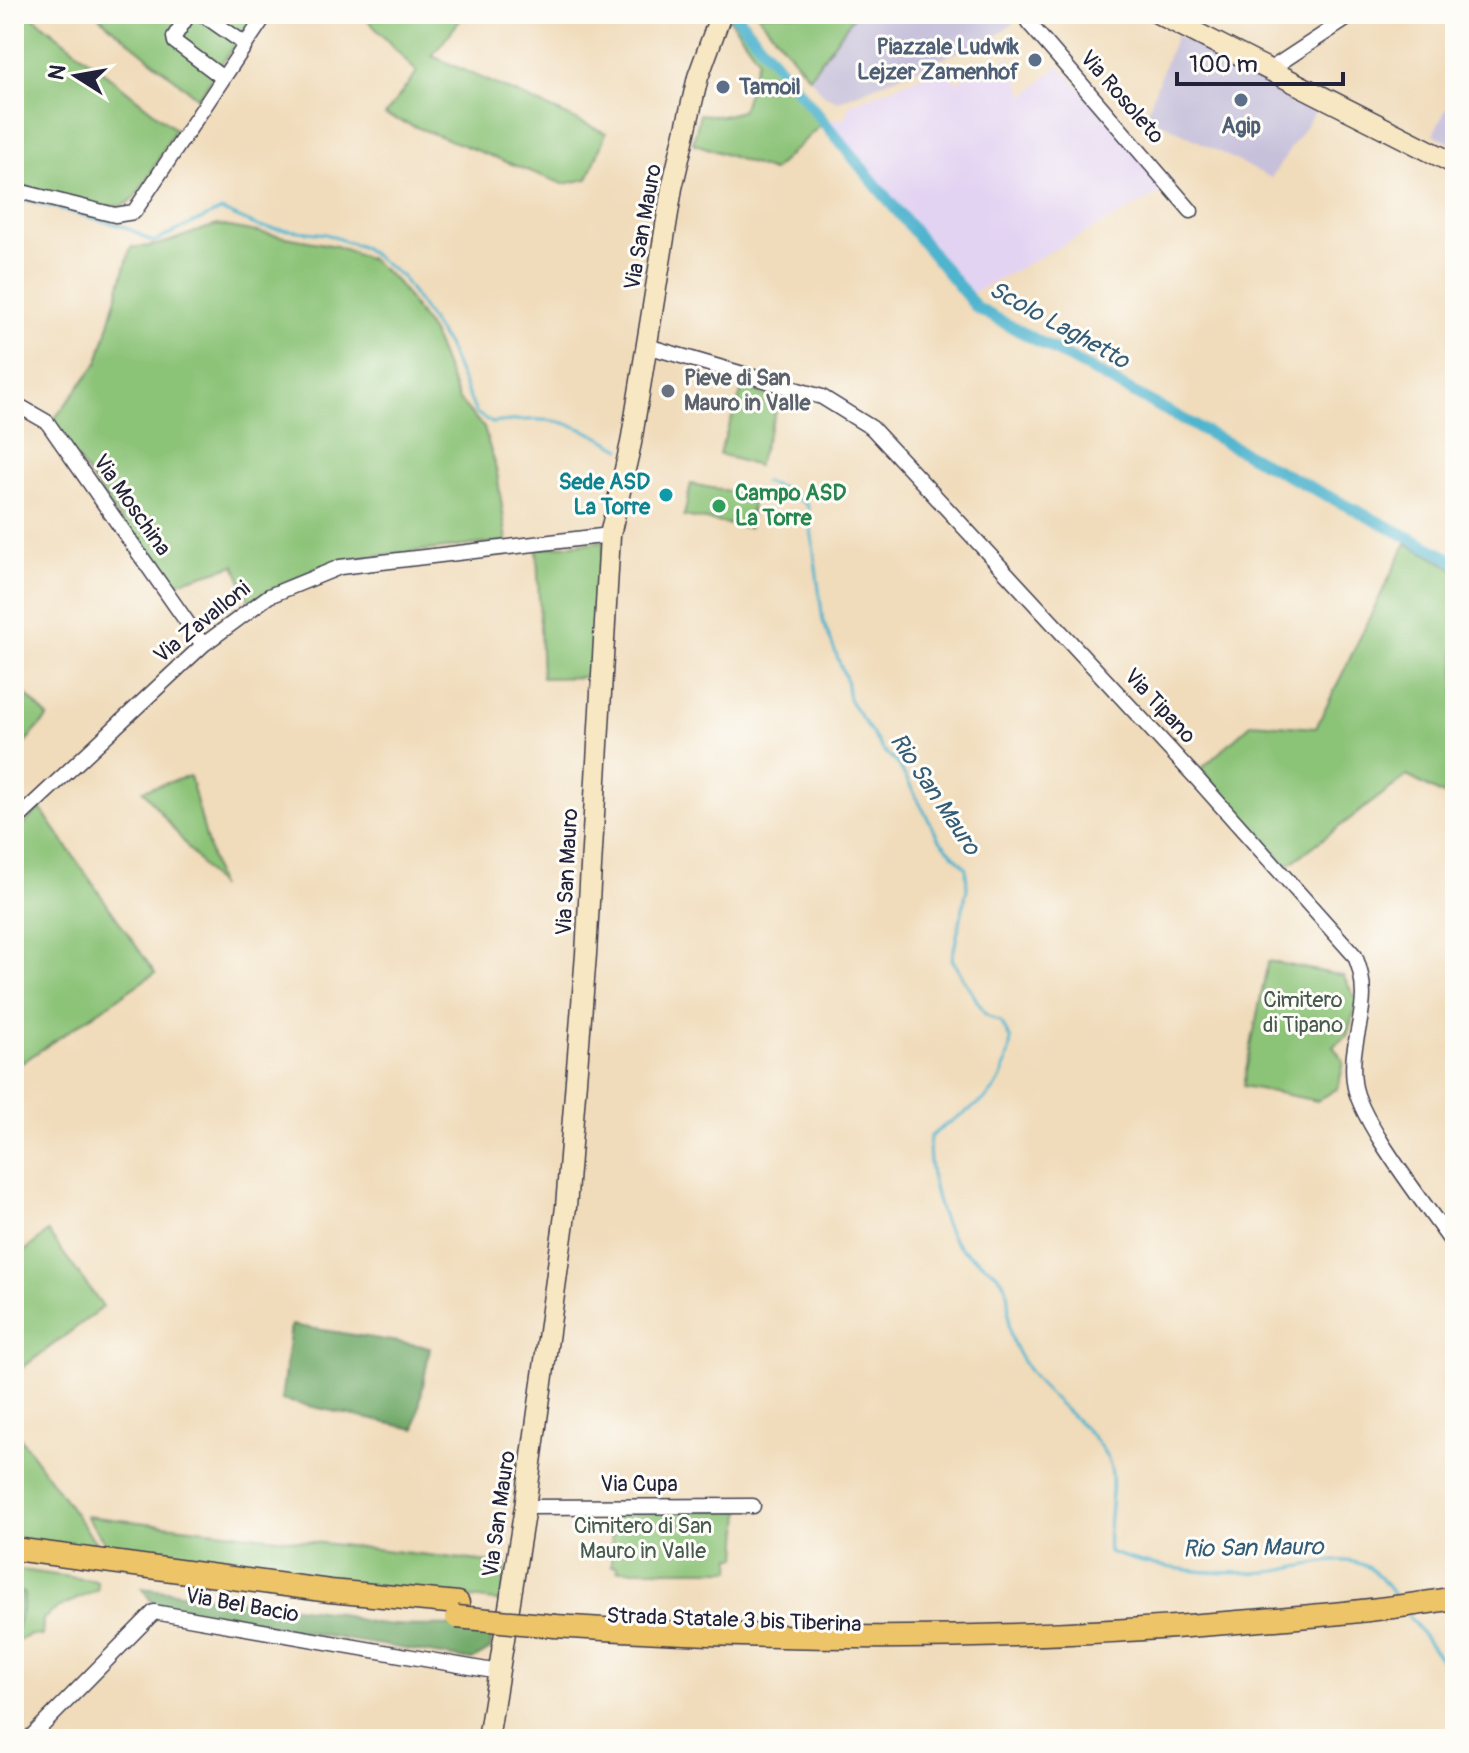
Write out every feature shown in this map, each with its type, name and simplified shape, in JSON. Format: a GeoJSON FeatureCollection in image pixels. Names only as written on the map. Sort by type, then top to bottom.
{"type":"FeatureCollection","features":[{"type":"Feature","properties":{"kind":"highway","name":"Strada Statale 3 bis Tiberina"},"geometry":{"type":"LineString","coordinates":[[14,1549],[180,1579]]}},
{"type":"Feature","properties":{"kind":"highway","name":"Strada Statale 3 bis Tiberina"},"geometry":{"type":"LineString","coordinates":[[14,1562],[457,1610],[852,1639],[1137,1623],[1419,1597],[1455,1598]]}},
{"type":"Feature","properties":{"kind":"highway","name":"Strada Statale 3 bis Tiberina"},"geometry":{"type":"LineString","coordinates":[[1419,1597],[1455,1583]]}},
{"type":"Feature","properties":{"kind":"main road","name":"Via San Mauro"},"geometry":{"type":"LineString","coordinates":[[488,1739],[525,1507],[566,1207],[586,954],[610,535],[631,443],[672,188],[698,77],[721,14]]}},
{"type":"Feature","properties":{"kind":"main road"},"geometry":{"type":"LineString","coordinates":[[1159,14],[1455,164]]}},
{"type":"Feature","properties":{"kind":"street"},"geometry":{"type":"LineString","coordinates":[[189,14],[174,37],[175,42],[223,78]]}},
{"type":"Feature","properties":{"kind":"street"},"geometry":{"type":"LineString","coordinates":[[202,14],[245,44]]}},
{"type":"Feature","properties":{"kind":"street"},"geometry":{"type":"LineString","coordinates":[[14,190],[115,215],[134,212],[266,14]]}},
{"type":"Feature","properties":{"kind":"street","name":"Via Rosoleto"},"geometry":{"type":"LineString","coordinates":[[1037,14],[1028,22],[1191,211]]}},
{"type":"Feature","properties":{"kind":"street"},"geometry":{"type":"LineString","coordinates":[[1269,70],[1345,20]]}},
{"type":"Feature","properties":{"kind":"street","name":"Via Tipano"},"geometry":{"type":"LineString","coordinates":[[647,346],[822,397],[872,428],[1199,781],[1355,956],[1365,991],[1353,1068],[1356,1097],[1455,1247]]}},
{"type":"Feature","properties":{"kind":"street","name":"Via Moschina"},"geometry":{"type":"LineString","coordinates":[[14,403],[47,422],[203,645]]}},
{"type":"Feature","properties":{"kind":"street","name":"Via Zavalloni"},"geometry":{"type":"LineString","coordinates":[[14,822],[203,645],[269,596],[340,567],[610,535]]}},
{"type":"Feature","properties":{"kind":"street","name":"Via Cupa"},"geometry":{"type":"LineString","coordinates":[[525,1507],[753,1506]]}},
{"type":"Feature","properties":{"kind":"street","name":"Via Bel Bacio"},"geometry":{"type":"LineString","coordinates":[[29,1739],[154,1612],[499,1672]]}},
{"type":"Feature","properties":{"kind":"shaded area"},"geometry":{"type":"Polygon","coordinates":[[[850,14],[1025,14],[998,35],[839,101],[825,96],[809,77],[853,17],[850,14]]]}},
{"type":"Feature","properties":{"kind":"shaded area"},"geometry":{"type":"Polygon","coordinates":[[[1176,35],[1320,104],[1271,178],[1146,115],[1176,35]]]}},
{"type":"Feature","properties":{"kind":"shaded area"},"geometry":{"type":"Polygon","coordinates":[[[1009,57],[1025,96],[1059,65],[1168,189],[967,296],[825,121],[846,118],[849,105],[944,67],[956,82],[1009,57]]]}},
{"type":"Feature","properties":{"kind":"shaded area"},"geometry":{"type":"Polygon","coordinates":[[[1455,92],[1455,146],[1433,134],[1455,92]]]}},
{"type":"Feature","properties":{"kind":"green space"},"geometry":{"type":"Polygon","coordinates":[[[14,14],[30,14],[175,129],[147,179],[128,203],[119,206],[89,204],[54,196],[14,181],[14,14]]]}},
{"type":"Feature","properties":{"kind":"green space"},"geometry":{"type":"Polygon","coordinates":[[[102,14],[256,14],[198,98],[99,17],[102,14]]]}},
{"type":"Feature","properties":{"kind":"green space"},"geometry":{"type":"Polygon","coordinates":[[[362,14],[465,14],[432,56],[606,133],[588,179],[563,184],[385,115],[417,72],[362,14]]]}},
{"type":"Feature","properties":{"kind":"green space"},"geometry":{"type":"Polygon","coordinates":[[[731,14],[742,14],[825,121],[772,171],[693,143],[700,114],[722,116],[742,111],[758,59],[729,18],[731,14]]]}},
{"type":"Feature","properties":{"kind":"green space"},"geometry":{"type":"Polygon","coordinates":[[[757,14],[850,14],[853,17],[809,77],[757,14]]]}},
{"type":"Feature","properties":{"kind":"green space"},"geometry":{"type":"Polygon","coordinates":[[[218,225],[336,246],[372,260],[398,283],[432,333],[459,400],[484,428],[497,473],[507,541],[349,559],[315,569],[249,601],[235,565],[166,586],[52,422],[98,362],[131,247],[164,243],[218,225]]]}},
{"type":"Feature","properties":{"kind":"green space"},"geometry":{"type":"Polygon","coordinates":[[[743,387],[780,400],[757,466],[719,454],[743,387]]]}},
{"type":"Feature","properties":{"kind":"green space","name":"Campo ASD La Torre"},"geometry":{"type":"Polygon","coordinates":[[[691,484],[753,496],[749,528],[684,516],[691,484]]]}},
{"type":"Feature","properties":{"kind":"green space"},"geometry":{"type":"Polygon","coordinates":[[[604,541],[594,677],[542,678],[537,549],[604,541]]]}},
{"type":"Feature","properties":{"kind":"green space"},"geometry":{"type":"Polygon","coordinates":[[[1406,543],[1455,569],[1455,801],[1407,776],[1287,866],[1201,769],[1252,723],[1316,728],[1406,543]]]}},
{"type":"Feature","properties":{"kind":"green space"},"geometry":{"type":"Polygon","coordinates":[[[14,683],[48,717],[21,747],[14,741],[14,683]]]}},
{"type":"Feature","properties":{"kind":"green space"},"geometry":{"type":"Polygon","coordinates":[[[190,776],[219,887],[143,790],[190,776]]]}},
{"type":"Feature","properties":{"kind":"green space"},"geometry":{"type":"Polygon","coordinates":[[[40,808],[155,973],[14,1068],[14,834],[40,808]]]}},
{"type":"Feature","properties":{"kind":"green space","name":"Cimitero di Tipano"},"geometry":{"type":"Polygon","coordinates":[[[1268,961],[1343,976],[1357,1001],[1347,1036],[1333,1046],[1344,1062],[1338,1088],[1317,1101],[1243,1086],[1268,961]]]}},
{"type":"Feature","properties":{"kind":"green space"},"geometry":{"type":"Polygon","coordinates":[[[48,1232],[103,1307],[14,1374],[14,1260],[48,1232]]]}},
{"type":"Feature","properties":{"kind":"green space"},"geometry":{"type":"Polygon","coordinates":[[[291,1325],[430,1347],[415,1429],[281,1400],[291,1325]]]}},
{"type":"Feature","properties":{"kind":"green space"},"geometry":{"type":"Polygon","coordinates":[[[14,1429],[101,1550],[19,1539],[14,1533],[14,1429]]]}},
{"type":"Feature","properties":{"kind":"green space","name":"Cimitero di San Mauro in Valle"},"geometry":{"type":"Polygon","coordinates":[[[741,1510],[738,1557],[732,1557],[731,1570],[617,1570],[617,1566],[611,1566],[612,1512],[741,1510]]]}},
{"type":"Feature","properties":{"kind":"green space"},"geometry":{"type":"Polygon","coordinates":[[[86,1516],[506,1564],[502,1602],[113,1553],[86,1516]]]}},
{"type":"Feature","properties":{"kind":"green space"},"geometry":{"type":"Polygon","coordinates":[[[14,1569],[97,1581],[98,1590],[59,1607],[43,1619],[42,1636],[30,1635],[14,1643],[23,1593],[14,1591],[14,1569]]]}},
{"type":"Feature","properties":{"kind":"green space"},"geometry":{"type":"Polygon","coordinates":[[[142,1588],[335,1612],[374,1623],[495,1627],[490,1649],[472,1660],[156,1608],[142,1588]]]}},
{"type":"Feature","properties":{"kind":"green space"},"geometry":{"type":"Polygon","coordinates":[[[14,1591],[24,1593],[24,1603],[14,1641],[14,1591]]]}},
{"type":"Feature","properties":{"kind":"waterway","name":"Scolo Laghetto"},"geometry":{"type":"LineString","coordinates":[[735,14],[977,308],[1271,467],[1455,561]]}},
{"type":"Feature","properties":{"kind":"waterway","name":"Rio San Mauro"},"geometry":{"type":"LineString","coordinates":[[19,198],[126,227],[153,242],[221,210],[260,227],[326,234],[364,248],[402,277],[447,345],[476,413],[492,423],[529,419],[573,425],[621,449]]}},
{"type":"Feature","properties":{"kind":"waterway","name":"Rio San Mauro"},"geometry":{"type":"LineString","coordinates":[[764,482],[786,489],[808,506],[823,621],[846,679],[849,699],[883,750],[899,765],[939,839],[966,868],[967,889],[952,959],[985,1014],[1001,1022],[1011,1040],[1006,1063],[993,1091],[930,1137],[930,1164],[936,1197],[955,1241],[1002,1279],[1008,1296],[1010,1333],[1030,1372],[1088,1432],[1106,1456],[1112,1477],[1109,1552],[1168,1567],[1228,1573],[1268,1572],[1350,1561],[1372,1570],[1396,1598]]}},
{"type":"Feature","properties":{"kind":"waterway","name":"Rio San Mauro"},"geometry":{"type":"LineString","coordinates":[[1407,1614],[1455,1678]]}},
{"type":"Feature","properties":{"kind":"place","name":"Piazzale Ludwik Lejzer Zamenhof"},"geometry":{"type":"Point","coordinates":[1035,60]}},
{"type":"Feature","properties":{"kind":"place","name":"Tamoil"},"geometry":{"type":"Point","coordinates":[723,87]}},
{"type":"Feature","properties":{"kind":"place","name":"Agip"},"geometry":{"type":"Point","coordinates":[1241,100]}},
{"type":"Feature","properties":{"kind":"place","name":"Pieve di San Mauro in Valle"},"geometry":{"type":"Point","coordinates":[668,391]}},
{"type":"Feature","properties":{"kind":"place","name":"Sede ASD La Torre"},"geometry":{"type":"Point","coordinates":[666,495]}},
{"type":"Feature","properties":{"kind":"place","name":"Campo ASD La Torre"},"geometry":{"type":"Point","coordinates":[719,506]}}]}
